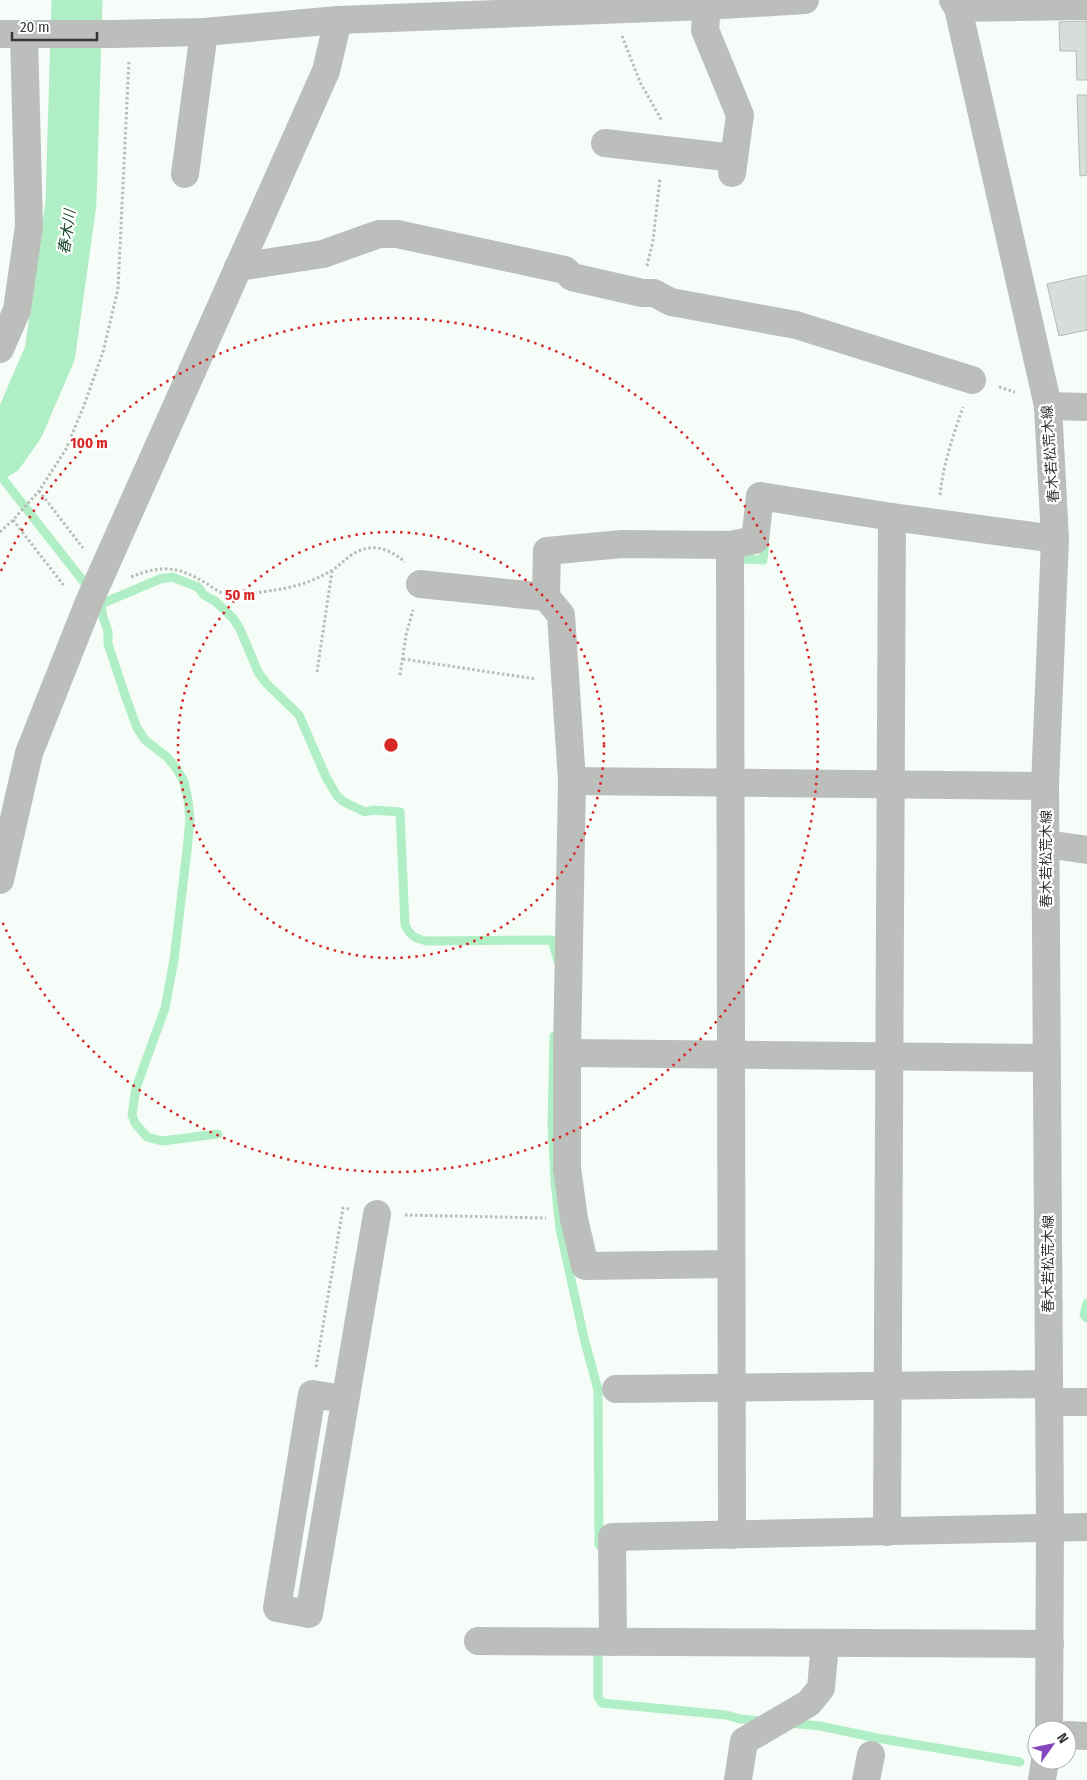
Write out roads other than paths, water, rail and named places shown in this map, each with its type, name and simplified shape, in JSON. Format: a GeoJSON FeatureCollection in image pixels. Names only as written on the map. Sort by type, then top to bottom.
{"type":"FeatureCollection","features":[{"type":"Feature","properties":{"kind":"street"},"geometry":{"type":"LineString","coordinates":[[0,349],[17,310],[29,226],[20,35],[204,32],[338,20],[707,6],[805,0]]}},
{"type":"Feature","properties":{"kind":"street"},"geometry":{"type":"LineString","coordinates":[[956,4],[1087,6]]}},
{"type":"Feature","properties":{"kind":"street","name":"春木若松荒木線"},"geometry":{"type":"LineString","coordinates":[[956,4],[1048,403],[1055,539],[1045,786],[1050,1528],[1049,1720]]}},
{"type":"Feature","properties":{"kind":"street"},"geometry":{"type":"LineString","coordinates":[[616,150],[733,166],[740,115],[705,30],[707,6]]}},
{"type":"Feature","properties":{"kind":"street"},"geometry":{"type":"LineString","coordinates":[[0,880],[29,753],[238,267],[326,71],[338,20]]}},
{"type":"Feature","properties":{"kind":"street"},"geometry":{"type":"LineString","coordinates":[[185,174],[204,32]]}},
{"type":"Feature","properties":{"kind":"street"},"geometry":{"type":"LineString","coordinates":[[238,267],[323,254],[379,234],[397,234],[565,270],[572,277],[642,293],[654,293],[671,302],[796,325],[972,380]]}},
{"type":"Feature","properties":{"kind":"street"},"geometry":{"type":"LineString","coordinates":[[1048,403],[1087,407]]}},
{"type":"Feature","properties":{"kind":"street"},"geometry":{"type":"LineString","coordinates":[[731,1264],[585,1266],[574,1219],[567,1168],[566,1053],[572,781],[561,615],[546,597],[547,551],[622,544],[730,545],[755,540],[760,496],[892,517],[1055,539]]}},
{"type":"Feature","properties":{"kind":"street"},"geometry":{"type":"LineString","coordinates":[[887,1532],[892,517]]}},
{"type":"Feature","properties":{"kind":"street"},"geometry":{"type":"LineString","coordinates":[[730,545],[732,1535]]}},
{"type":"Feature","properties":{"kind":"street"},"geometry":{"type":"LineString","coordinates":[[420,584],[546,597]]}},
{"type":"Feature","properties":{"kind":"street"},"geometry":{"type":"LineString","coordinates":[[572,781],[1045,786]]}},
{"type":"Feature","properties":{"kind":"street"},"geometry":{"type":"LineString","coordinates":[[1046,844],[1087,850]]}},
{"type":"Feature","properties":{"kind":"street"},"geometry":{"type":"LineString","coordinates":[[566,1053],[1047,1058]]}},
{"type":"Feature","properties":{"kind":"street"},"geometry":{"type":"LineString","coordinates":[[344,1399],[312,1394],[277,1608],[309,1614],[344,1399],[377,1214]]}},
{"type":"Feature","properties":{"kind":"street"},"geometry":{"type":"LineString","coordinates":[[616,1389],[888,1386],[1049,1393],[1087,1402]]}},
{"type":"Feature","properties":{"kind":"street"},"geometry":{"type":"LineString","coordinates":[[613,1642],[612,1537],[1087,1527]]}},
{"type":"Feature","properties":{"kind":"street"},"geometry":{"type":"LineString","coordinates":[[478,1641],[1050,1644]]}},
{"type":"Feature","properties":{"kind":"street"},"geometry":{"type":"LineString","coordinates":[[738,1780],[744,1741],[809,1703],[821,1688],[825,1643]]}},
{"type":"Feature","properties":{"kind":"waterway","name":"春木川"},"geometry":{"type":"LineString","coordinates":[[0,452],[19,425],[50,353],[71,203],[77,0]]}},
{"type":"Feature","properties":{"kind":"waterway"},"geometry":{"type":"LineString","coordinates":[[0,475],[101,604],[160,579],[172,577],[198,587],[204,595],[215,601],[233,618],[240,629],[258,672],[266,683],[299,715],[326,777],[337,796],[344,802],[365,812],[373,810],[400,812],[405,925],[411,934],[427,941],[552,940],[558,961]]}},
{"type":"Feature","properties":{"kind":"waterway"},"geometry":{"type":"LineString","coordinates":[[744,559],[763,560],[765,538]]}},
{"type":"Feature","properties":{"kind":"waterway"},"geometry":{"type":"LineString","coordinates":[[101,604],[108,631],[108,644],[137,728],[145,740],[167,757],[177,769],[184,782],[190,820],[174,960],[165,1008],[136,1088],[132,1115],[135,1123],[147,1137],[162,1141],[218,1134]]}},
{"type":"Feature","properties":{"kind":"waterway"},"geometry":{"type":"LineString","coordinates":[[554,1036],[552,1125],[560,1229],[584,1338],[598,1390],[599,1545]]}},
{"type":"Feature","properties":{"kind":"waterway"},"geometry":{"type":"LineString","coordinates":[[1087,1303],[1084,1315],[1087,1318]]}},
{"type":"Feature","properties":{"kind":"waterway"},"geometry":{"type":"LineString","coordinates":[[598,1653],[598,1697],[602,1703],[726,1715],[740,1719],[763,1721]]}},
{"type":"Feature","properties":{"kind":"waterway"},"geometry":{"type":"LineString","coordinates":[[788,1723],[820,1726],[877,1738],[1020,1762]]}}]}
